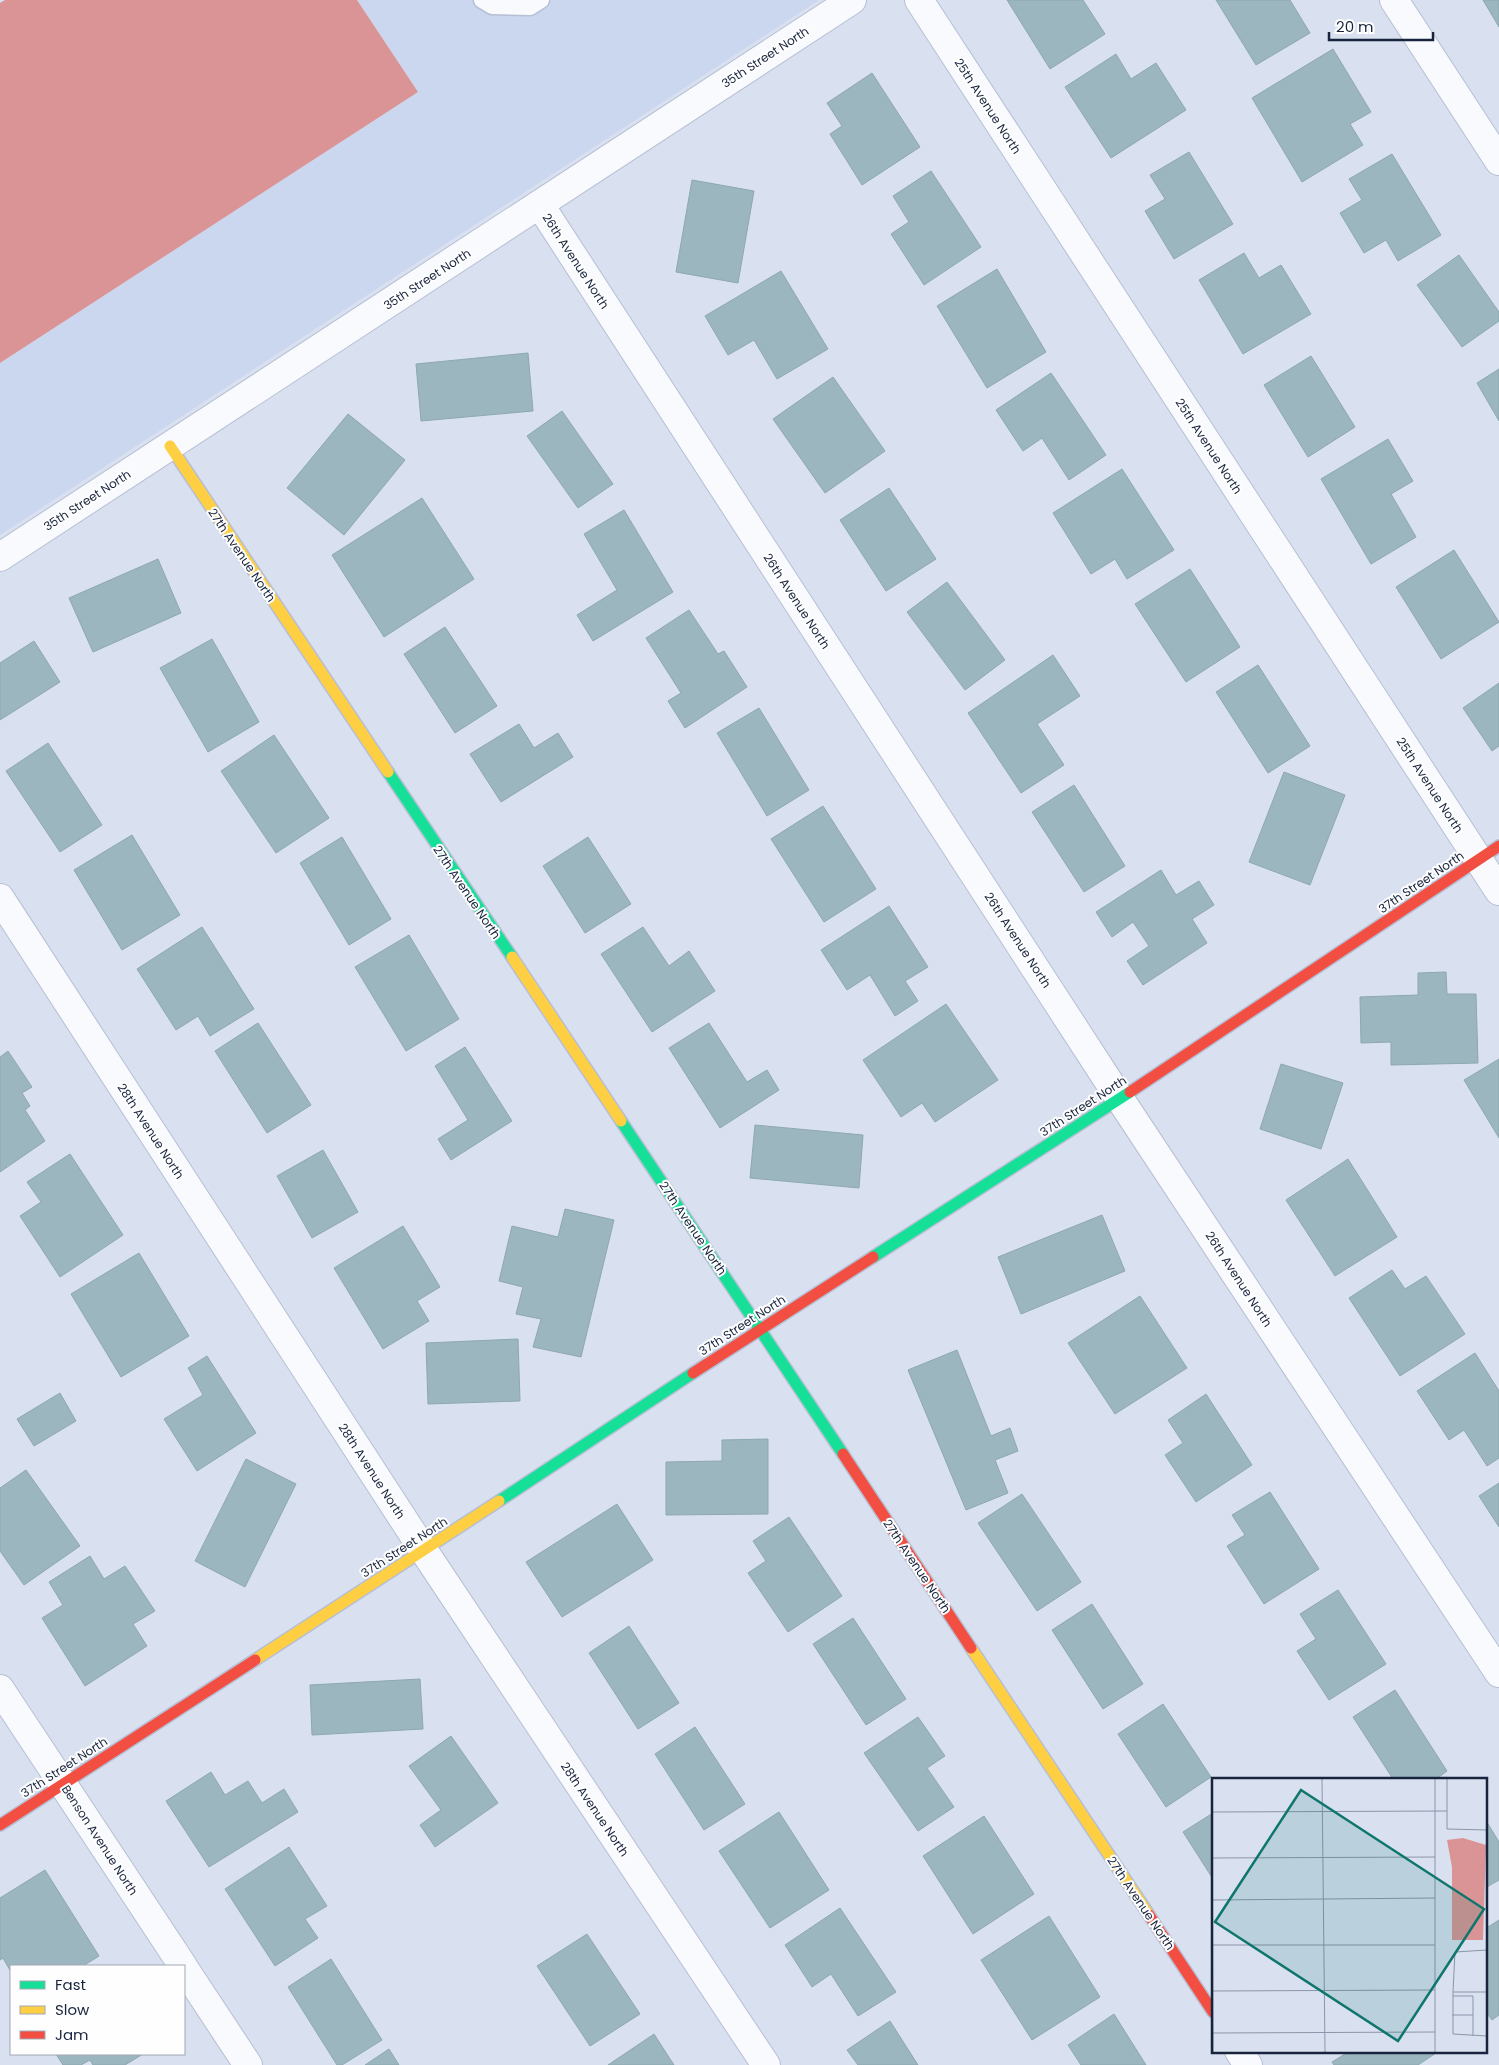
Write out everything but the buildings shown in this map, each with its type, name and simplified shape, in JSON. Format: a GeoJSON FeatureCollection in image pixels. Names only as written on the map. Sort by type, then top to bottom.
{"type":"FeatureCollection","features":[{"type":"Feature","properties":{"kind":"street","name":"35th Street North"},"geometry":{"type":"LineString","coordinates":[[0,557],[852,0]]}},
{"type":"Feature","properties":{"kind":"street","name":"25th Avenue North"},"geometry":{"type":"LineString","coordinates":[[919,0],[1489,853],[1499,891]]}},
{"type":"Feature","properties":{"kind":"street"},"geometry":{"type":"LineString","coordinates":[[1394,0],[1499,161]]}},
{"type":"Feature","properties":{"kind":"street","name":"26th Avenue North"},"geometry":{"type":"LineString","coordinates":[[540,205],[1120,1099],[1499,1672]]}},
{"type":"Feature","properties":{"kind":"street","name":"27th Avenue North"},"geometry":{"type":"LineString","coordinates":[[170,446],[760,1329],[1212,2010]]}},
{"type":"Feature","properties":{"kind":"street","name":"37th Street North"},"geometry":{"type":"LineString","coordinates":[[0,1825],[424,1551],[760,1329],[1120,1099],[1489,853]]}},
{"type":"Feature","properties":{"kind":"street","name":"28th Avenue North"},"geometry":{"type":"LineString","coordinates":[[0,898],[424,1551],[766,2065]]}},
{"type":"Feature","properties":{"kind":"street","name":"Benson Avenue North"},"geometry":{"type":"LineString","coordinates":[[0,1689],[182,1965]]}},
{"type":"Feature","properties":{"kind":"street","name":"Benson Avenue North"},"geometry":{"type":"LineString","coordinates":[[185,1970],[248,2065]]}},
{"type":"Feature","properties":{"kind":"street"},"geometry":{"type":"LineString","coordinates":[[1240,2052],[1248,2065]]}},
{"type":"Feature","properties":{"kind":"lane"},"geometry":{"type":"LineString","coordinates":[[482,0],[492,6],[530,7],[541,0]]}},
{"type":"Feature","properties":{"kind":"shaded area"},"geometry":{"type":"Polygon","coordinates":[[[5,0],[357,0],[418,92],[0,363],[0,3],[5,0]]]}},
{"type":"Feature","properties":{"kind":"shaded area"},"geometry":{"type":"Polygon","coordinates":[[[357,0],[819,0],[0,535],[0,363],[418,92],[357,0]]]}},
{"type":"Feature","properties":{"kind":"traffic: fast"},"geometry":{"type":"LineString","coordinates":[[388,772],[512,957]]}},
{"type":"Feature","properties":{"kind":"traffic: fast"},"geometry":{"type":"LineString","coordinates":[[873,1257],[1130,1092]]}},
{"type":"Feature","properties":{"kind":"traffic: fast"},"geometry":{"type":"LineString","coordinates":[[621,1121],[843,1454]]}},
{"type":"Feature","properties":{"kind":"traffic: fast"},"geometry":{"type":"LineString","coordinates":[[499,1501],[693,1373]]}},
{"type":"Feature","properties":{"kind":"traffic: slow"},"geometry":{"type":"LineString","coordinates":[[170,446],[388,772]]}},
{"type":"Feature","properties":{"kind":"traffic: slow"},"geometry":{"type":"LineString","coordinates":[[512,957],[621,1121]]}},
{"type":"Feature","properties":{"kind":"traffic: slow"},"geometry":{"type":"LineString","coordinates":[[255,1660],[499,1501]]}},
{"type":"Feature","properties":{"kind":"traffic: slow"},"geometry":{"type":"LineString","coordinates":[[971,1648],[1149,1915]]}},
{"type":"Feature","properties":{"kind":"traffic: jam"},"geometry":{"type":"LineString","coordinates":[[1130,1092],[1499,846]]}},
{"type":"Feature","properties":{"kind":"traffic: jam"},"geometry":{"type":"LineString","coordinates":[[693,1373],[873,1257]]}},
{"type":"Feature","properties":{"kind":"traffic: jam"},"geometry":{"type":"LineString","coordinates":[[843,1454],[971,1648]]}},
{"type":"Feature","properties":{"kind":"traffic: jam"},"geometry":{"type":"LineString","coordinates":[[0,1825],[255,1660]]}},
{"type":"Feature","properties":{"kind":"traffic: jam"},"geometry":{"type":"LineString","coordinates":[[1149,1915],[1212,2010]]}}]}
